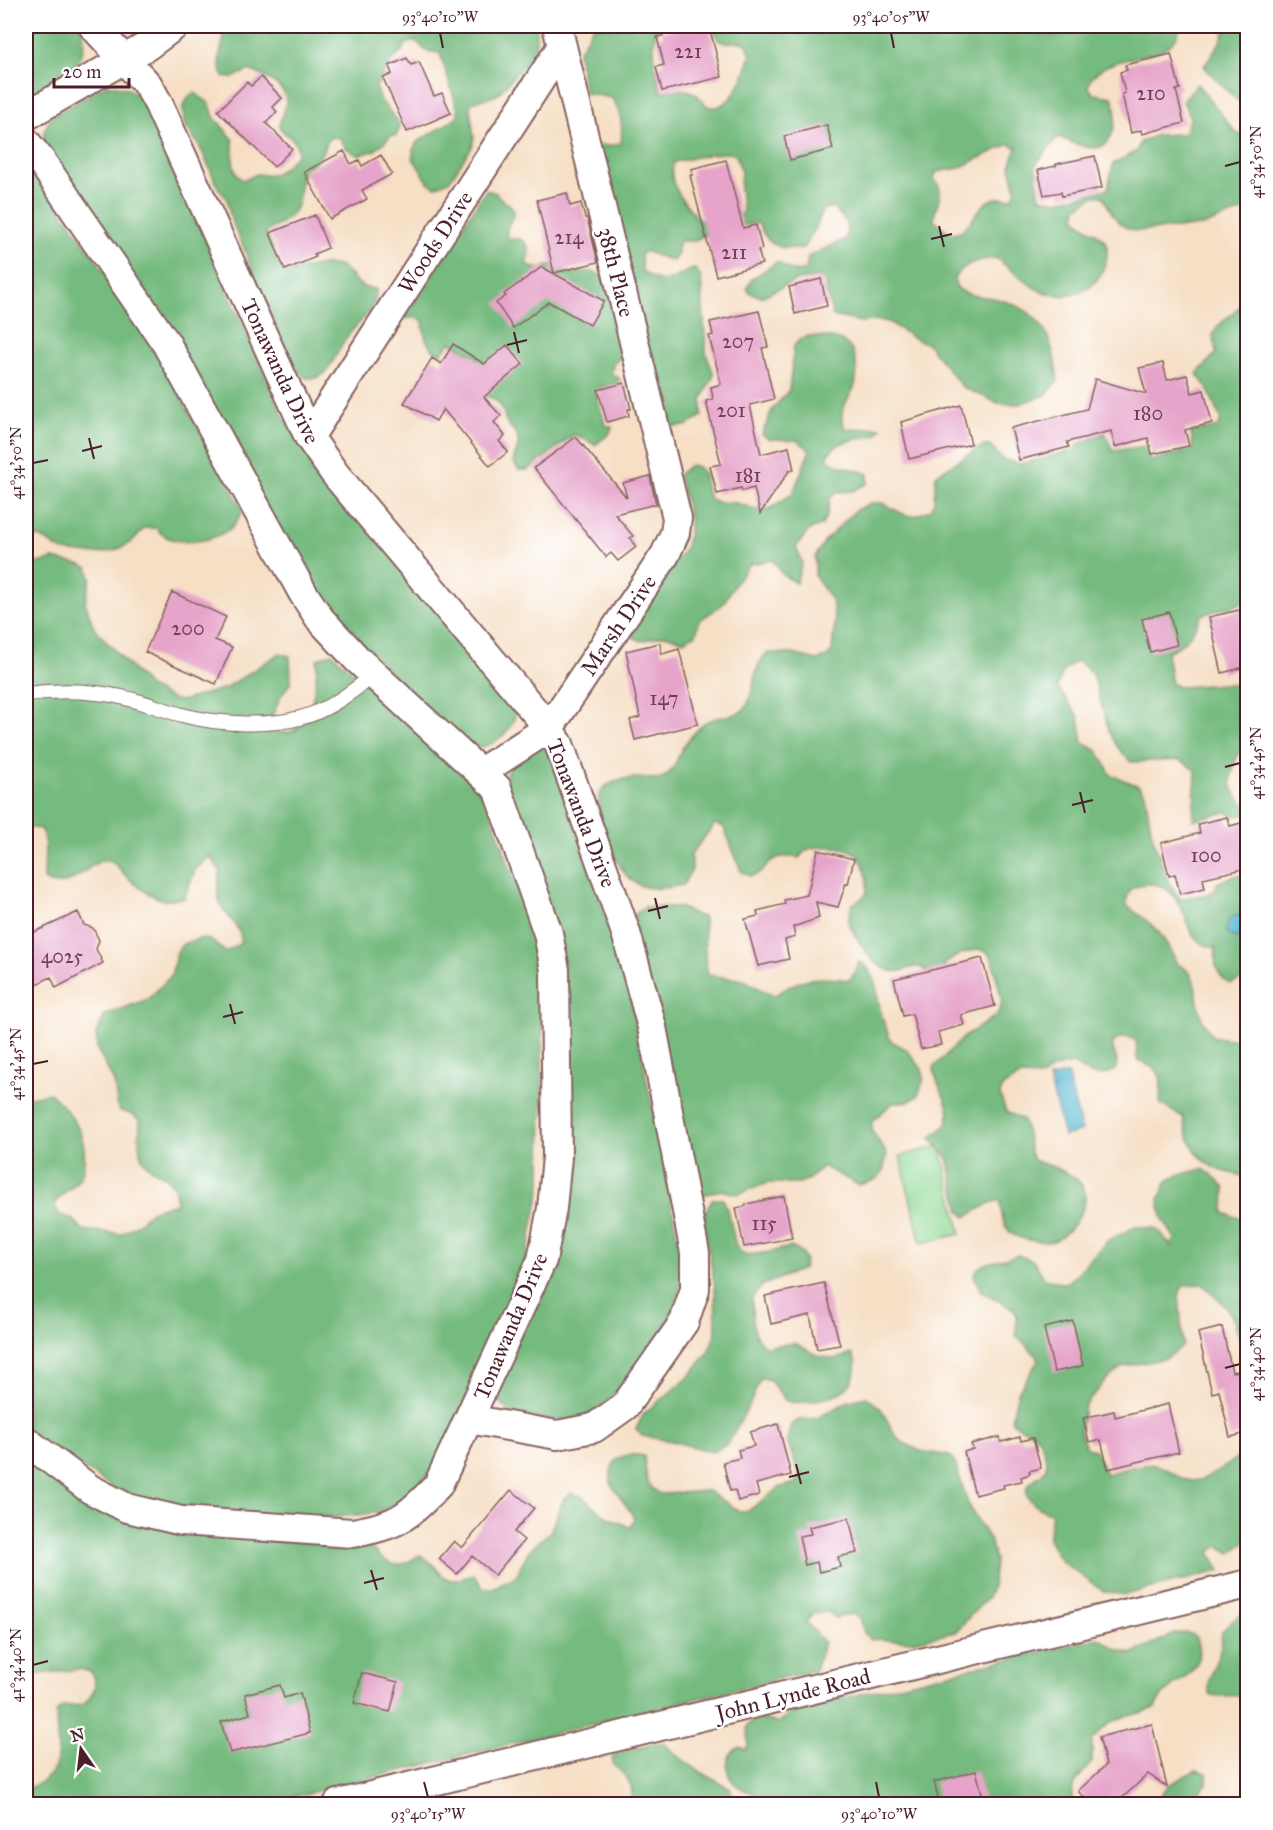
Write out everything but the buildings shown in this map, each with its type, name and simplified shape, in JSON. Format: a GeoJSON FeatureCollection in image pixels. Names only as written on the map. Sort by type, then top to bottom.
{"type":"FeatureCollection","features":[{"type":"Feature","properties":{"kind":"street","name":"Tonawanda Drive"},"geometry":{"type":"LineString","coordinates":[[93,26],[148,85],[159,103],[309,437],[335,474],[560,744],[626,933],[652,1027],[695,1253],[695,1289],[684,1322],[625,1406],[594,1428],[558,1435],[470,1419]]}},
{"type":"Feature","properties":{"kind":"street"},"geometry":{"type":"LineString","coordinates":[[26,116],[147,46],[174,26]]}},
{"type":"Feature","properties":{"kind":"street","name":"Woods Drive"},"geometry":{"type":"LineString","coordinates":[[309,437],[559,36]]}},
{"type":"Feature","properties":{"kind":"street","name":"38th Place"},"geometry":{"type":"LineString","coordinates":[[559,36],[677,518]]}},
{"type":"Feature","properties":{"kind":"street","name":"Tonawanda Drive"},"geometry":{"type":"LineString","coordinates":[[26,142],[166,343],[303,593],[320,619],[374,675],[497,788],[548,933],[554,961],[557,1157],[552,1208],[542,1260],[438,1485],[415,1510],[396,1522],[352,1533],[182,1521],[127,1508],[90,1489],[26,1441]]}},
{"type":"Feature","properties":{"kind":"street","name":"Marsh Drive"},"geometry":{"type":"LineString","coordinates":[[549,728],[665,555],[675,533],[677,518]]}},
{"type":"Feature","properties":{"kind":"street"},"geometry":{"type":"LineString","coordinates":[[481,772],[549,728]]}},
{"type":"Feature","properties":{"kind":"street","name":"John Lynde Road"},"geometry":{"type":"LineString","coordinates":[[338,1804],[1248,1584]]}},
{"type":"Feature","properties":{"kind":"lane"},"geometry":{"type":"LineString","coordinates":[[26,694],[56,690],[90,692],[118,696],[182,715],[223,722],[260,722],[300,718],[320,710],[339,700],[374,675]]}},
{"type":"Feature","properties":{"kind":"green space"},"geometry":{"type":"Polygon","coordinates":[[[26,26],[79,26],[84,38],[83,49],[70,70],[48,86],[26,95],[26,26]]]}},
{"type":"Feature","properties":{"kind":"green space"},"geometry":{"type":"Polygon","coordinates":[[[217,26],[447,26],[453,28],[536,26],[536,44],[531,57],[497,95],[472,102],[470,107],[474,138],[472,147],[449,181],[435,187],[428,182],[413,158],[413,150],[417,142],[455,119],[458,110],[440,53],[426,51],[413,41],[405,45],[401,53],[391,61],[376,87],[381,101],[397,120],[400,128],[396,136],[392,135],[374,151],[357,155],[346,148],[339,137],[329,138],[318,160],[303,170],[295,210],[287,219],[266,232],[281,269],[285,272],[321,265],[335,265],[344,269],[364,287],[376,289],[373,304],[348,335],[322,376],[306,378],[294,366],[257,285],[231,220],[227,199],[219,189],[199,145],[184,124],[183,106],[190,95],[195,93],[210,104],[214,117],[233,139],[234,168],[239,177],[244,180],[257,174],[276,173],[298,153],[293,140],[279,127],[286,98],[279,87],[267,78],[249,70],[232,78],[224,77],[219,62],[224,38],[217,26]]]}},
{"type":"Feature","properties":{"kind":"green space"},"geometry":{"type":"Polygon","coordinates":[[[594,26],[659,26],[654,40],[654,49],[661,92],[681,89],[691,91],[710,107],[725,103],[732,96],[742,80],[751,55],[746,43],[721,42],[713,26],[1051,26],[1049,36],[1055,36],[1062,26],[1180,26],[1176,37],[1167,47],[1115,63],[1103,68],[1093,76],[1088,87],[1094,94],[1112,97],[1114,103],[1115,119],[1111,135],[1107,142],[1094,148],[1080,146],[1058,137],[1035,165],[1040,198],[1057,201],[1108,189],[1113,164],[1137,151],[1140,142],[1157,135],[1184,134],[1190,117],[1183,101],[1197,84],[1237,134],[1247,135],[1247,209],[1202,226],[1136,231],[1119,222],[1103,196],[1094,196],[1077,208],[1075,217],[1104,239],[1107,247],[1106,258],[1103,270],[1096,281],[1090,287],[1075,294],[1049,294],[1036,289],[996,258],[978,261],[963,268],[954,278],[961,290],[1002,300],[1021,308],[1034,317],[1049,339],[1058,381],[1046,395],[1019,404],[998,403],[962,387],[928,344],[889,322],[880,320],[862,322],[833,316],[823,277],[797,280],[761,297],[749,292],[747,288],[752,279],[777,262],[794,271],[806,270],[808,257],[845,239],[847,236],[846,222],[833,207],[823,209],[816,228],[803,248],[776,245],[766,238],[759,224],[755,223],[708,233],[694,241],[680,241],[678,253],[673,261],[644,251],[641,255],[642,271],[655,279],[664,281],[673,279],[695,269],[701,277],[706,353],[714,375],[702,399],[702,416],[686,426],[667,427],[598,145],[611,146],[621,143],[621,120],[612,98],[585,93],[578,52],[594,26]],[[1009,144],[959,168],[936,172],[934,179],[940,189],[940,194],[934,220],[945,230],[956,233],[961,231],[987,202],[995,198],[1012,198],[1016,190],[1010,166],[1017,147],[1009,144]],[[711,154],[674,162],[672,175],[676,189],[700,220],[718,221],[743,213],[740,189],[741,171],[736,155],[711,154]]]}},
{"type":"Feature","properties":{"kind":"green space"},"geometry":{"type":"Polygon","coordinates":[[[1227,26],[1247,26],[1247,110],[1204,66],[1219,44],[1227,26]]]}},
{"type":"Feature","properties":{"kind":"green space"},"geometry":{"type":"Polygon","coordinates":[[[106,85],[128,89],[137,94],[145,104],[284,418],[297,440],[511,697],[515,708],[513,721],[506,732],[491,744],[482,747],[475,746],[459,738],[325,610],[43,144],[44,131],[52,116],[106,85]]]}},
{"type":"Feature","properties":{"kind":"green space"},"geometry":{"type":"Polygon","coordinates":[[[26,160],[137,318],[243,510],[234,524],[225,532],[205,540],[182,541],[163,535],[156,528],[144,528],[130,543],[113,551],[93,554],[64,551],[36,537],[26,539],[26,160]]]}},
{"type":"Feature","properties":{"kind":"green space"},"geometry":{"type":"Polygon","coordinates":[[[486,190],[496,193],[513,209],[514,214],[507,236],[510,239],[524,241],[529,250],[527,265],[539,268],[558,262],[565,274],[591,272],[606,279],[624,355],[614,363],[611,373],[620,379],[618,382],[595,389],[605,425],[612,427],[610,433],[595,445],[575,434],[528,470],[519,470],[514,462],[518,445],[517,436],[506,421],[503,410],[497,402],[492,398],[479,395],[451,400],[477,357],[451,342],[440,354],[427,340],[423,321],[419,318],[404,318],[486,190]]]}},
{"type":"Feature","properties":{"kind":"green space"},"geometry":{"type":"Polygon","coordinates":[[[1247,300],[1247,602],[1201,615],[1188,638],[1167,652],[1172,684],[1180,687],[1247,685],[1247,748],[1238,753],[1231,783],[1235,794],[1247,807],[1247,814],[1233,816],[1227,812],[1193,820],[1196,771],[1180,760],[1131,762],[1118,748],[1109,731],[1093,675],[1078,660],[1063,671],[1057,687],[1079,717],[1083,743],[1098,751],[1111,775],[1139,786],[1145,793],[1152,835],[1167,879],[1180,899],[1215,891],[1217,883],[1232,877],[1240,875],[1247,877],[1247,977],[1230,984],[1217,969],[1216,948],[1202,944],[1194,937],[1178,903],[1168,890],[1156,884],[1140,885],[1131,889],[1127,898],[1127,906],[1157,930],[1177,964],[1190,974],[1196,988],[1200,1013],[1213,1037],[1247,1041],[1247,1178],[1215,1168],[1197,1153],[1187,1133],[1183,1117],[1160,1104],[1161,1080],[1157,1071],[1137,1059],[1136,1040],[1127,1037],[1118,1038],[1112,1045],[1117,1061],[1115,1070],[1109,1073],[1093,1074],[1069,1064],[1052,1069],[1042,1077],[1020,1076],[1002,1087],[1000,1095],[1006,1112],[1022,1119],[1033,1160],[1064,1171],[1079,1182],[1084,1189],[1084,1205],[1080,1214],[1063,1236],[1050,1242],[1025,1239],[1013,1235],[1004,1224],[1000,1200],[966,1217],[960,1211],[948,1158],[930,1138],[945,1126],[949,1112],[934,1067],[965,1036],[996,1016],[1000,1009],[1002,1000],[992,959],[987,952],[978,949],[960,954],[945,964],[936,985],[923,968],[912,967],[901,971],[886,969],[869,955],[848,923],[852,905],[866,895],[867,890],[864,868],[856,854],[839,848],[816,847],[805,851],[799,858],[787,857],[773,860],[758,874],[750,876],[741,871],[724,827],[715,824],[691,854],[692,869],[683,885],[668,888],[642,886],[628,877],[616,859],[602,822],[599,800],[605,787],[622,779],[664,777],[673,768],[685,745],[705,722],[743,711],[751,695],[758,666],[767,653],[793,654],[817,660],[827,657],[832,651],[835,620],[832,601],[815,576],[815,557],[825,541],[856,510],[872,503],[882,503],[905,515],[914,516],[930,510],[934,502],[936,475],[982,446],[990,446],[1002,459],[1020,464],[1076,450],[1078,444],[1105,433],[1113,451],[1143,446],[1151,461],[1193,449],[1191,432],[1218,427],[1221,419],[1207,388],[1197,374],[1216,353],[1213,335],[1217,327],[1247,300]]]}},
{"type":"Feature","properties":{"kind":"green space"},"geometry":{"type":"Polygon","coordinates":[[[809,336],[840,340],[854,354],[856,380],[843,408],[843,423],[845,428],[850,429],[881,428],[876,435],[840,444],[830,452],[827,458],[836,464],[868,474],[868,483],[853,491],[836,492],[830,498],[827,516],[821,526],[809,530],[796,547],[802,563],[796,583],[782,574],[773,560],[750,564],[723,604],[699,621],[696,634],[684,641],[665,635],[641,641],[633,637],[633,625],[685,548],[688,539],[688,511],[678,475],[690,465],[698,467],[704,473],[709,498],[717,502],[736,503],[762,511],[771,508],[793,493],[810,450],[797,440],[770,439],[762,435],[772,410],[789,390],[794,346],[800,339],[809,336]]]}},
{"type":"Feature","properties":{"kind":"green space"},"geometry":{"type":"Polygon","coordinates":[[[53,559],[88,568],[91,577],[85,602],[94,628],[149,687],[172,699],[181,701],[226,688],[280,653],[290,656],[291,682],[280,697],[270,723],[273,731],[286,733],[296,729],[304,721],[309,710],[313,697],[317,659],[332,653],[484,793],[536,942],[543,981],[541,1185],[527,1256],[516,1286],[434,1468],[409,1496],[375,1513],[338,1517],[204,1512],[135,1496],[113,1488],[26,1429],[26,1098],[50,1093],[72,1117],[84,1145],[83,1173],[79,1180],[55,1203],[60,1215],[73,1220],[83,1230],[121,1234],[138,1224],[151,1211],[176,1203],[173,1184],[146,1164],[140,1154],[140,1121],[134,1115],[118,1110],[114,1082],[97,1049],[96,1033],[105,1015],[148,999],[171,976],[177,951],[183,944],[201,938],[210,940],[226,952],[241,943],[237,927],[219,901],[220,870],[210,856],[195,870],[184,898],[179,899],[165,900],[155,897],[133,882],[115,864],[107,861],[93,865],[64,883],[54,884],[44,880],[45,846],[42,829],[26,827],[26,571],[36,564],[53,559]]]}},
{"type":"Feature","properties":{"kind":"green space"},"geometry":{"type":"Polygon","coordinates":[[[538,745],[550,755],[620,958],[631,1000],[679,1244],[681,1271],[680,1292],[673,1311],[630,1376],[605,1403],[594,1411],[578,1418],[562,1420],[515,1414],[501,1404],[495,1386],[542,1275],[565,1086],[505,783],[511,764],[538,745]]]}},
{"type":"Feature","properties":{"kind":"green space"},"geometry":{"type":"Polygon","coordinates":[[[644,907],[679,907],[704,918],[708,975],[744,980],[767,993],[776,995],[786,988],[811,979],[850,980],[859,962],[866,966],[875,980],[881,1015],[891,1041],[906,1049],[922,1069],[924,1078],[918,1096],[910,1101],[893,1103],[872,1121],[872,1131],[887,1154],[880,1176],[858,1185],[823,1166],[809,1179],[799,1183],[768,1183],[738,1194],[721,1190],[692,1198],[631,918],[644,907]]]}},
{"type":"Feature","properties":{"kind":"green space"},"geometry":{"type":"Polygon","coordinates":[[[940,1146],[961,1234],[921,1243],[900,1156],[940,1146]]]}},
{"type":"Feature","properties":{"kind":"green space"},"geometry":{"type":"Polygon","coordinates":[[[1203,1169],[1225,1188],[1224,1213],[1242,1219],[1247,1226],[1247,1351],[1240,1340],[1234,1320],[1220,1300],[1202,1284],[1184,1285],[1179,1294],[1183,1346],[1167,1358],[1122,1367],[1107,1379],[1084,1407],[1080,1433],[1087,1448],[1095,1450],[1106,1474],[1151,1464],[1193,1481],[1206,1478],[1247,1452],[1247,1538],[1242,1545],[1230,1553],[1219,1546],[1210,1552],[1220,1571],[1124,1595],[1103,1591],[1061,1561],[1048,1540],[1052,1514],[1041,1509],[1028,1497],[1028,1487],[1046,1468],[1046,1458],[1037,1437],[1011,1420],[1018,1392],[1038,1361],[1035,1354],[1016,1335],[1017,1317],[1014,1309],[981,1291],[974,1276],[978,1268],[985,1264],[1018,1255],[1034,1261],[1044,1278],[1061,1283],[1069,1282],[1108,1240],[1135,1227],[1154,1228],[1171,1246],[1175,1239],[1162,1217],[1159,1199],[1167,1181],[1175,1176],[1203,1169]]]}},
{"type":"Feature","properties":{"kind":"green space"},"geometry":{"type":"Polygon","coordinates":[[[713,1199],[723,1199],[734,1240],[737,1248],[743,1253],[752,1255],[790,1247],[802,1252],[805,1260],[803,1269],[763,1285],[752,1298],[753,1326],[761,1343],[766,1347],[795,1343],[818,1356],[835,1359],[852,1354],[856,1362],[854,1377],[848,1387],[832,1396],[812,1401],[786,1401],[770,1380],[761,1377],[751,1402],[728,1443],[712,1452],[672,1441],[642,1436],[636,1429],[644,1413],[688,1378],[707,1354],[716,1333],[715,1288],[704,1224],[704,1214],[713,1199]]]}},
{"type":"Feature","properties":{"kind":"green space"},"geometry":{"type":"Polygon","coordinates":[[[867,1397],[881,1409],[895,1435],[902,1442],[920,1451],[950,1456],[955,1463],[969,1507],[991,1542],[995,1561],[992,1588],[988,1597],[955,1632],[913,1641],[871,1639],[864,1633],[860,1617],[852,1614],[835,1618],[828,1612],[812,1614],[806,1622],[824,1642],[815,1670],[264,1804],[26,1804],[26,1788],[43,1781],[55,1767],[58,1749],[57,1711],[65,1706],[83,1705],[92,1694],[95,1683],[91,1672],[79,1669],[26,1674],[26,1454],[78,1489],[365,1537],[375,1552],[391,1563],[404,1563],[420,1555],[448,1579],[462,1579],[473,1574],[483,1588],[493,1588],[516,1576],[529,1550],[550,1532],[564,1498],[572,1493],[581,1496],[604,1515],[631,1528],[634,1519],[632,1514],[611,1482],[612,1467],[618,1459],[627,1455],[644,1456],[647,1481],[660,1494],[708,1491],[739,1511],[748,1511],[779,1488],[798,1482],[799,1473],[787,1441],[791,1425],[799,1420],[817,1418],[849,1401],[867,1397]]]}},
{"type":"Feature","properties":{"kind":"green space"},"geometry":{"type":"Polygon","coordinates":[[[1247,1611],[1247,1695],[1210,1695],[1209,1680],[1220,1652],[1221,1634],[1224,1628],[1247,1611]]]}},
{"type":"Feature","properties":{"kind":"green space"},"geometry":{"type":"Polygon","coordinates":[[[1185,1632],[1195,1636],[1199,1650],[1198,1661],[1193,1670],[1169,1689],[1155,1708],[1114,1721],[1098,1734],[1092,1741],[1092,1762],[1073,1787],[1073,1804],[771,1804],[763,1797],[738,1787],[729,1774],[728,1763],[731,1753],[740,1747],[745,1750],[748,1745],[747,1726],[754,1721],[778,1723],[798,1709],[1098,1638],[1116,1649],[1131,1654],[1174,1634],[1185,1632]]]}},
{"type":"Feature","properties":{"kind":"green space"},"geometry":{"type":"Polygon","coordinates":[[[663,1742],[686,1762],[730,1788],[736,1804],[627,1804],[631,1798],[631,1787],[626,1777],[613,1765],[612,1758],[617,1753],[663,1742]]]}},
{"type":"Feature","properties":{"kind":"green space"},"geometry":{"type":"Polygon","coordinates":[[[1196,1770],[1207,1773],[1207,1784],[1199,1791],[1197,1804],[1153,1804],[1168,1785],[1196,1770]]]}},
{"type":"Feature","properties":{"kind":"water"},"geometry":{"type":"Polygon","coordinates":[[[1237,915],[1247,918],[1247,937],[1235,937],[1227,932],[1227,923],[1237,915]]]}},
{"type":"Feature","properties":{"kind":"water"},"geometry":{"type":"Polygon","coordinates":[[[1067,1074],[1082,1131],[1064,1136],[1049,1078],[1067,1074]]]}}]}
